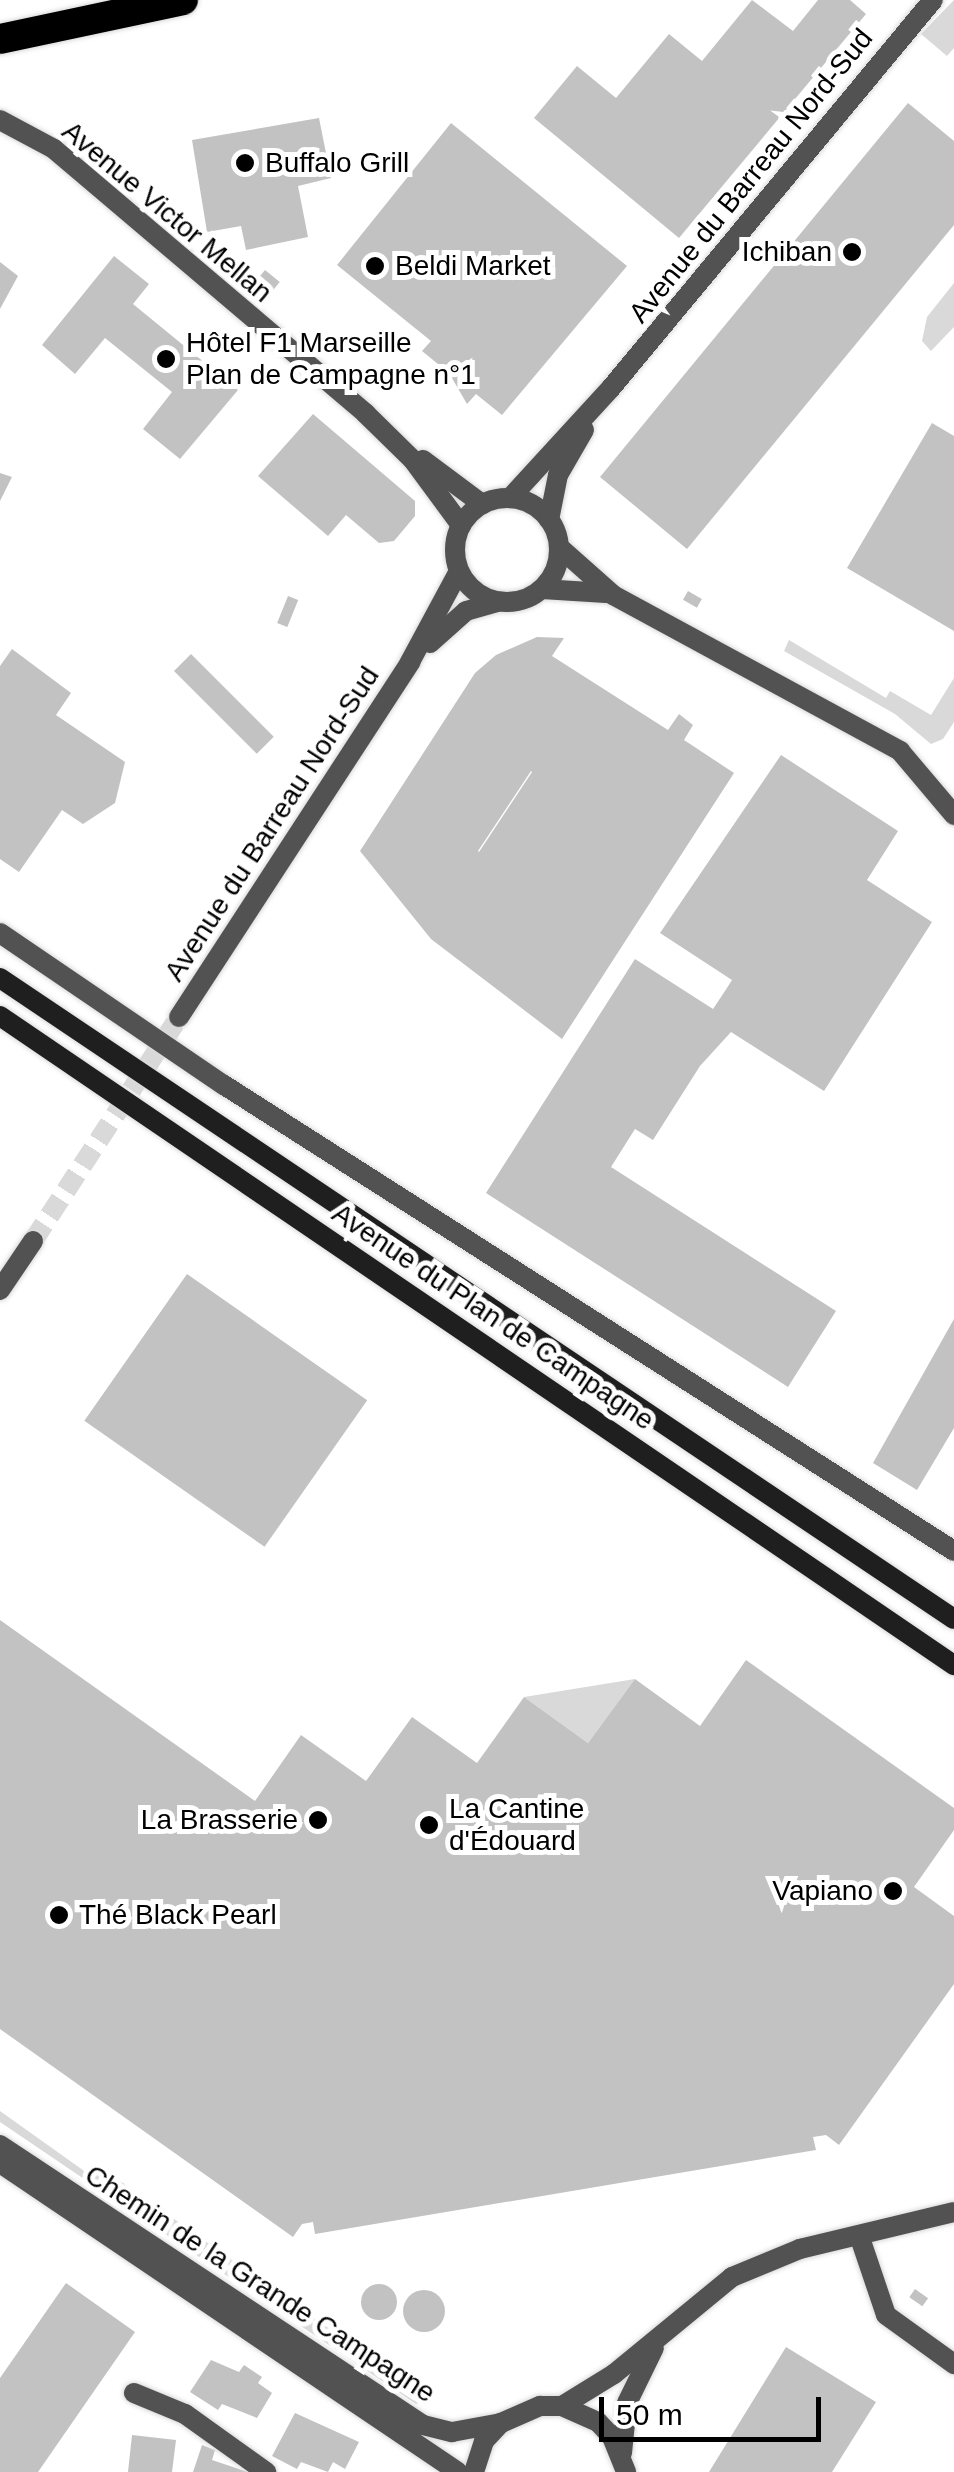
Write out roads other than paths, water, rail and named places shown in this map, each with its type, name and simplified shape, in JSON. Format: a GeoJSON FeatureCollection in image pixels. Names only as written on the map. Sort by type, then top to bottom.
{"type":"FeatureCollection","features":[{"type":"Feature","properties":{"kind":"highway"},"geometry":{"type":"LineString","coordinates":[[0,39],[183,0]]}},
{"type":"Feature","properties":{"kind":"main road","name":"Avenue du Plan de Campagne"},"geometry":{"type":"LineString","coordinates":[[0,978],[954,1620]]}},
{"type":"Feature","properties":{"kind":"main road","name":"Avenue du Plan de Campagne"},"geometry":{"type":"LineString","coordinates":[[0,1016],[954,1665]]}},
{"type":"Feature","properties":{"kind":"street","name":"Avenue du Barreau Nord-Sud"},"geometry":{"type":"LineString","coordinates":[[511,497],[611,388],[933,0]]}},
{"type":"Feature","properties":{"kind":"street","name":"Avenue Victor Mellan"},"geometry":{"type":"LineString","coordinates":[[0,120],[54,149],[385,432],[482,504]]}},
{"type":"Feature","properties":{"kind":"street","name":"Avenue du Barreau Nord-Sud"},"geometry":{"type":"LineString","coordinates":[[549,520],[558,475],[611,388]]}},
{"type":"Feature","properties":{"kind":"street","name":"Avenue Victor Mellan"},"geometry":{"type":"LineString","coordinates":[[385,432],[461,526]]}},
{"type":"Feature","properties":{"kind":"street"},"geometry":{"type":"LineString","coordinates":[[613,595],[542,589],[500,602],[474,591],[459,571],[461,526],[482,504],[511,497],[549,520],[559,547],[613,595],[900,751],[954,815]]}},
{"type":"Feature","properties":{"kind":"street"},"geometry":{"type":"LineString","coordinates":[[542,589],[559,547]]}},
{"type":"Feature","properties":{"kind":"street","name":"Avenue du Barreau Nord-Sud"},"geometry":{"type":"LineString","coordinates":[[179,1017],[410,662],[459,571]]}},
{"type":"Feature","properties":{"kind":"street","name":"Avenue du Barreau Nord-Sud"},"geometry":{"type":"LineString","coordinates":[[410,662],[456,617],[500,602]]}},
{"type":"Feature","properties":{"kind":"street"},"geometry":{"type":"LineString","coordinates":[[0,933],[224,1086],[954,1550]]}},
{"type":"Feature","properties":{"kind":"street"},"geometry":{"type":"LineString","coordinates":[[0,1290],[33,1241]]}},
{"type":"Feature","properties":{"kind":"street","name":"Chemin de la Grande Campagne"},"geometry":{"type":"LineString","coordinates":[[0,2145],[422,2425],[452,2432],[501,2422],[540,2406],[562,2406]]}},
{"type":"Feature","properties":{"kind":"street","name":"Chemin de la Grande Campagne"},"geometry":{"type":"LineString","coordinates":[[0,2163],[458,2472]]}},
{"type":"Feature","properties":{"kind":"street"},"geometry":{"type":"LineString","coordinates":[[624,2463],[598,2422],[562,2406],[732,2276],[770,2258],[954,2212]]}},
{"type":"Feature","properties":{"kind":"street"},"geometry":{"type":"LineString","coordinates":[[860,2238],[886,2315],[954,2364]]}},
{"type":"Feature","properties":{"kind":"street"},"geometry":{"type":"LineString","coordinates":[[624,2463],[628,2403],[666,2330]]}},
{"type":"Feature","properties":{"kind":"street"},"geometry":{"type":"LineString","coordinates":[[134,2392],[185,2414],[266,2472]]}},
{"type":"Feature","properties":{"kind":"street"},"geometry":{"type":"LineString","coordinates":[[474,2472],[484,2441],[501,2422]]}},
{"type":"Feature","properties":{"kind":"tunnel"},"geometry":{"type":"LineString","coordinates":[[33,1241],[179,1017]]}},
{"type":"Feature","properties":{"kind":"place","name":"Buffalo Grill"},"geometry":{"type":"Point","coordinates":[245,163]}},
{"type":"Feature","properties":{"kind":"place","name":"Ichiban"},"geometry":{"type":"Point","coordinates":[852,252]}},
{"type":"Feature","properties":{"kind":"place","name":"Beldi Market"},"geometry":{"type":"Point","coordinates":[375,266]}},
{"type":"Feature","properties":{"kind":"place","name":"Hôtel F1 Marseille Plan de Campagne n°1"},"geometry":{"type":"Point","coordinates":[166,359]}},
{"type":"Feature","properties":{"kind":"place","name":"La Brasserie"},"geometry":{"type":"Point","coordinates":[318,1820]}},
{"type":"Feature","properties":{"kind":"place","name":"La Cantine d'Édouard"},"geometry":{"type":"Point","coordinates":[429,1825]}},
{"type":"Feature","properties":{"kind":"place","name":"Vapiano"},"geometry":{"type":"Point","coordinates":[893,1891]}},
{"type":"Feature","properties":{"kind":"place","name":"Thé Black Pearl"},"geometry":{"type":"Point","coordinates":[59,1915]}}]}
